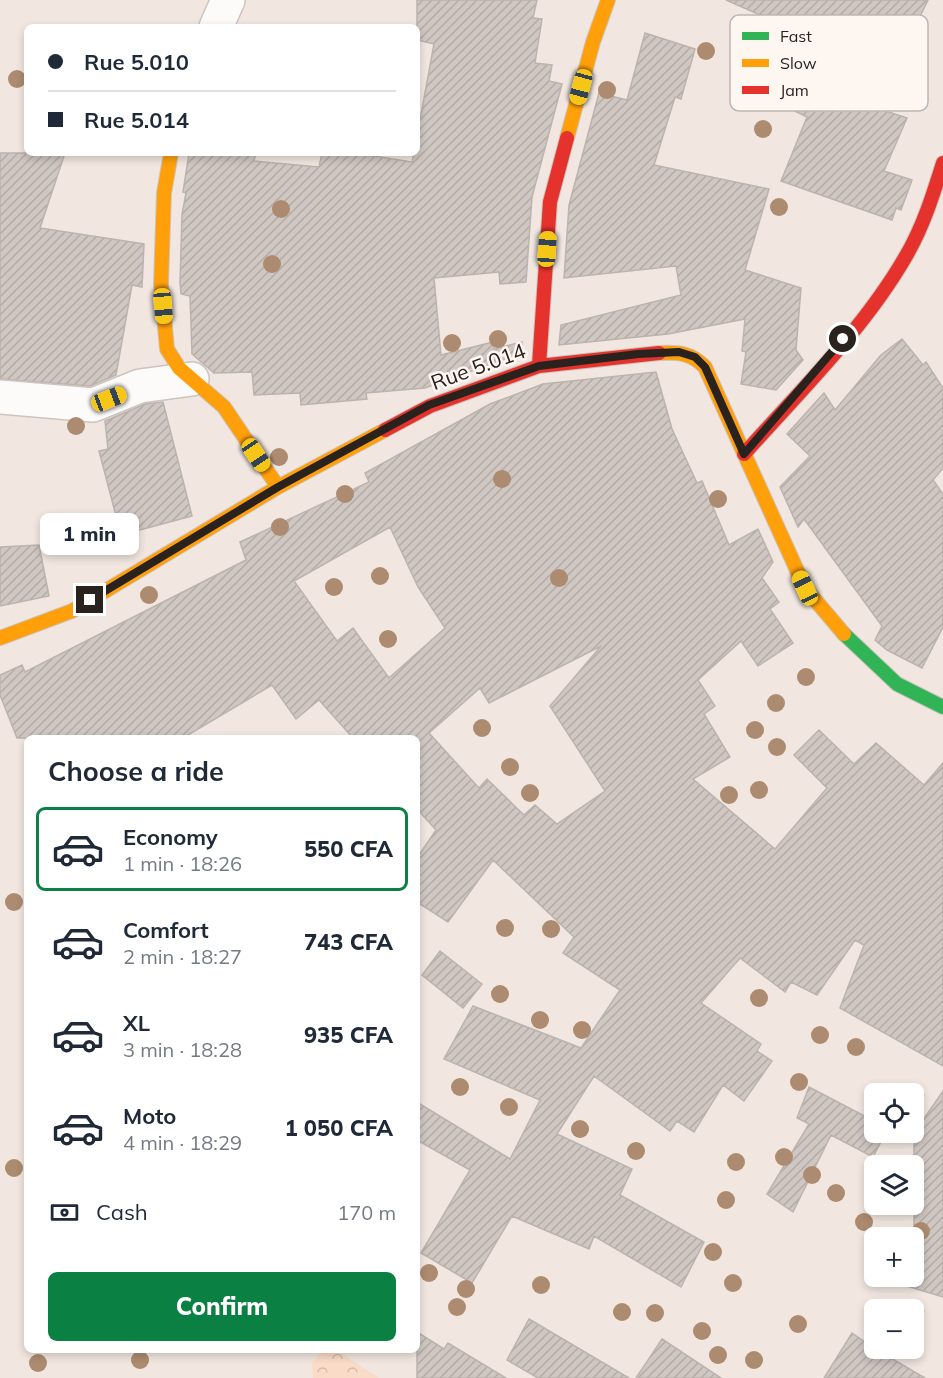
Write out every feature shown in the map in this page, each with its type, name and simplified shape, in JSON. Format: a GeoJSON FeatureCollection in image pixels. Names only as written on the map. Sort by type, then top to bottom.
{"type":"FeatureCollection","features":[{"type":"Feature","properties":{"kind":"street"},"geometry":{"type":"LineString","coordinates":[[217,24],[228,0]]}},
{"type":"Feature","properties":{"kind":"street"},"geometry":{"type":"LineString","coordinates":[[539,366],[550,202],[593,42],[608,0]]}},
{"type":"Feature","properties":{"kind":"street"},"geometry":{"type":"LineString","coordinates":[[170,156],[164,193],[162,284],[167,349],[173,360],[224,407],[278,487]]}},
{"type":"Feature","properties":{"kind":"street"},"geometry":{"type":"LineString","coordinates":[[744,454],[809,381],[900,267],[929,207],[943,164]]}},
{"type":"Feature","properties":{"kind":"street","name":"Rue 5.014"},"geometry":{"type":"LineString","coordinates":[[0,638],[72,611],[278,487],[429,405],[539,366],[638,354],[679,352],[695,357],[705,367],[805,588],[855,647],[897,684],[943,707]]}},
{"type":"Feature","properties":{"kind":"street"},"geometry":{"type":"LineString","coordinates":[[0,397],[93,405],[140,386],[192,379]]}},
{"type":"Feature","properties":{"kind":"green space"},"geometry":{"type":"Polygon","coordinates":[[[322,1353],[341,1353],[379,1378],[313,1378],[312,1363],[322,1353]]]}},
{"type":"Feature","properties":{"kind":"building"},"geometry":{"type":"Polygon","coordinates":[[[417,0],[537,0],[533,18],[542,19],[535,63],[552,65],[549,81],[562,84],[532,197],[526,282],[500,284],[499,272],[434,278],[441,355],[493,342],[494,349],[522,342],[521,353],[425,388],[366,393],[367,399],[301,405],[300,393],[254,395],[252,372],[214,373],[192,354],[190,296],[181,294],[180,283],[182,214],[186,193],[183,192],[189,156],[255,156],[254,161],[319,167],[321,156],[374,156],[412,162],[413,156],[420,156],[420,120],[434,44],[420,41],[420,24],[417,24],[417,0]]]}},
{"type":"Feature","properties":{"kind":"building"},"geometry":{"type":"Polygon","coordinates":[[[726,0],[928,0],[921,15],[760,15],[726,0]]]}},
{"type":"Feature","properties":{"kind":"building"},"geometry":{"type":"Polygon","coordinates":[[[645,33],[695,49],[681,99],[675,97],[654,165],[769,189],[745,270],[801,288],[796,350],[803,360],[776,390],[741,384],[746,352],[742,351],[745,319],[668,334],[559,345],[561,325],[681,295],[676,266],[564,278],[569,205],[599,93],[627,100],[645,33]]]}},
{"type":"Feature","properties":{"kind":"building"},"geometry":{"type":"Polygon","coordinates":[[[795,111],[885,111],[907,118],[884,171],[912,180],[901,210],[896,208],[892,220],[781,181],[807,117],[795,111]]]}},
{"type":"Feature","properties":{"kind":"building"},"geometry":{"type":"Polygon","coordinates":[[[0,153],[24,153],[24,156],[64,156],[40,228],[144,244],[142,287],[132,285],[116,375],[90,386],[0,379],[0,153]]]}},
{"type":"Feature","properties":{"kind":"building"},"geometry":{"type":"Polygon","coordinates":[[[902,339],[923,365],[926,362],[943,388],[943,468],[933,480],[943,494],[943,627],[922,668],[887,650],[875,640],[882,626],[804,519],[798,527],[780,487],[810,456],[787,434],[824,393],[835,410],[881,355],[902,339]]]}},
{"type":"Feature","properties":{"kind":"building"},"geometry":{"type":"Polygon","coordinates":[[[656,372],[672,429],[697,483],[702,481],[729,545],[758,529],[773,562],[762,578],[779,602],[770,609],[793,643],[758,666],[741,641],[698,680],[715,706],[704,714],[730,757],[693,779],[775,849],[827,788],[794,755],[819,730],[854,764],[876,743],[924,785],[943,763],[943,1066],[840,1008],[864,945],[855,940],[817,995],[791,982],[785,992],[740,958],[701,1003],[761,1044],[757,1051],[772,1061],[744,1101],[723,1085],[694,1132],[677,1121],[670,1131],[594,1076],[557,1134],[632,1169],[620,1195],[704,1242],[681,1287],[594,1236],[589,1249],[512,1216],[472,1283],[421,1253],[470,1170],[420,1142],[420,1104],[510,1159],[540,1100],[444,1059],[473,1006],[581,1048],[620,990],[563,953],[574,937],[493,860],[448,922],[420,904],[420,854],[436,830],[420,812],[420,735],[350,735],[319,700],[296,719],[272,685],[188,735],[24,735],[24,738],[17,738],[0,695],[0,675],[22,665],[25,672],[246,560],[240,542],[369,482],[365,473],[490,404],[543,384],[656,372]],[[390,527],[294,581],[337,641],[353,628],[389,678],[445,628],[418,587],[390,527]],[[601,646],[489,703],[480,688],[429,733],[479,788],[487,779],[524,815],[535,805],[557,824],[605,791],[550,706],[601,646]]]}},
{"type":"Feature","properties":{"kind":"building"},"geometry":{"type":"Polygon","coordinates":[[[163,402],[192,516],[121,535],[99,451],[108,449],[105,421],[145,404],[163,402]]]}},
{"type":"Feature","properties":{"kind":"building"},"geometry":{"type":"Polygon","coordinates":[[[39,545],[49,596],[0,606],[0,547],[39,545]]]}},
{"type":"Feature","properties":{"kind":"building"},"geometry":{"type":"Polygon","coordinates":[[[440,951],[482,984],[463,1008],[422,975],[440,951]]]}},
{"type":"Feature","properties":{"kind":"building"},"geometry":{"type":"Polygon","coordinates":[[[809,1087],[864,1116],[864,1143],[880,1143],[874,1155],[869,1155],[831,1135],[793,1212],[767,1194],[809,1124],[797,1118],[809,1087]]]}},
{"type":"Feature","properties":{"kind":"building"},"geometry":{"type":"Polygon","coordinates":[[[943,1091],[943,1297],[910,1287],[924,1287],[924,1227],[914,1227],[914,1215],[924,1215],[924,1155],[914,1155],[914,1143],[924,1143],[924,1119],[943,1091]]]}},
{"type":"Feature","properties":{"kind":"building"},"geometry":{"type":"Polygon","coordinates":[[[529,1319],[629,1378],[538,1378],[507,1360],[529,1319]]]}},
{"type":"Feature","properties":{"kind":"building"},"geometry":{"type":"Polygon","coordinates":[[[852,1333],[864,1341],[864,1359],[893,1359],[925,1378],[824,1378],[852,1333]]]}},
{"type":"Feature","properties":{"kind":"building"},"geometry":{"type":"Polygon","coordinates":[[[420,1334],[444,1349],[448,1343],[506,1378],[417,1378],[420,1334]]]}},
{"type":"Feature","properties":{"kind":"building"},"geometry":{"type":"Polygon","coordinates":[[[662,1339],[721,1378],[636,1378],[662,1339]]]}},
{"type":"Feature","properties":{"kind":"traffic: fast"},"geometry":{"type":"LineString","coordinates":[[844,634],[897,684],[943,707]]}},
{"type":"Feature","properties":{"kind":"traffic: slow"},"geometry":{"type":"LineString","coordinates":[[567,138],[593,42],[608,0]]}},
{"type":"Feature","properties":{"kind":"traffic: slow"},"geometry":{"type":"LineString","coordinates":[[170,156],[164,193],[161,284],[167,349],[179,368],[224,407],[278,487]]}},
{"type":"Feature","properties":{"kind":"traffic: slow"},"geometry":{"type":"LineString","coordinates":[[659,353],[684,354],[705,367],[805,588],[844,634]]}},
{"type":"Feature","properties":{"kind":"traffic: slow"},"geometry":{"type":"LineString","coordinates":[[0,638],[72,611],[278,487],[385,430]]}},
{"type":"Feature","properties":{"kind":"traffic: jam"},"geometry":{"type":"LineString","coordinates":[[539,366],[550,202],[567,138]]}},
{"type":"Feature","properties":{"kind":"traffic: jam"},"geometry":{"type":"LineString","coordinates":[[744,454],[830,359],[889,283],[918,234],[943,163]]}},
{"type":"Feature","properties":{"kind":"traffic: jam"},"geometry":{"type":"LineString","coordinates":[[385,430],[430,406],[539,366],[659,353]]}},
{"type":"Feature","properties":{"kind":"route"},"geometry":{"type":"LineString","coordinates":[[90,600],[278,487],[429,405],[539,366],[638,354],[679,352],[695,357],[705,367],[744,454],[843,339]]}}]}
